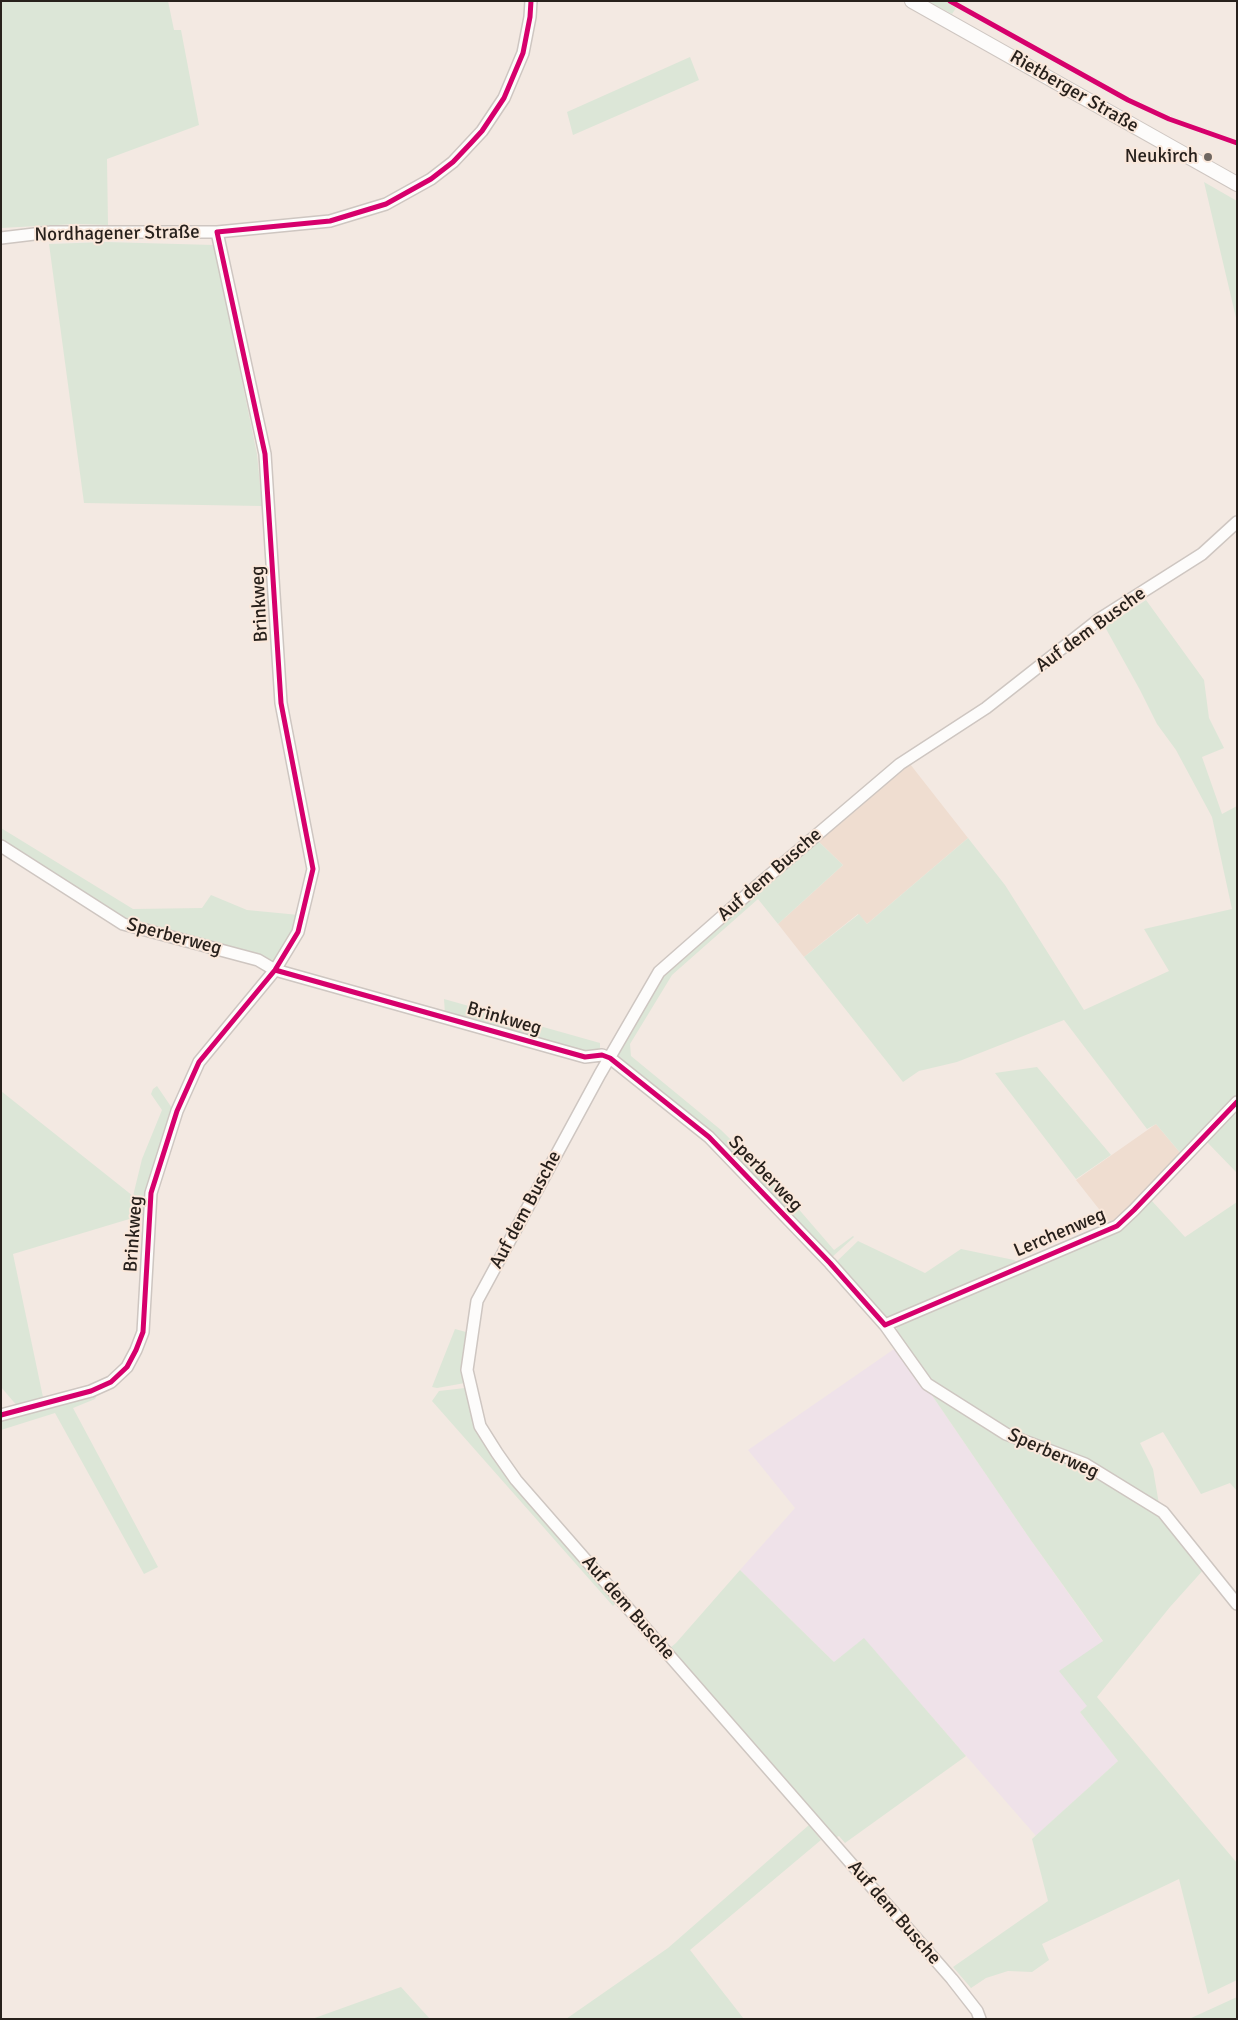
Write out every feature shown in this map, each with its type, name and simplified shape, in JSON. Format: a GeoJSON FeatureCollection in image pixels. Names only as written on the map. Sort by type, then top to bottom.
{"type":"FeatureCollection","features":[{"type":"Feature","properties":{"kind":"main road","name":"Rietberger Straße"},"geometry":{"type":"LineString","coordinates":[[912,1],[1237,184]]}},
{"type":"Feature","properties":{"kind":"street","name":"Nordhagener Straße"},"geometry":{"type":"LineString","coordinates":[[1,238],[51,232],[217,232],[330,221],[386,204],[431,179],[453,162],[482,131],[504,98],[523,53],[531,1]]}},
{"type":"Feature","properties":{"kind":"street","name":"Brinkweg"},"geometry":{"type":"LineString","coordinates":[[1,1415],[91,1391],[111,1382],[127,1368],[143,1332],[151,1193],[177,1112],[199,1062],[275,970],[298,932],[313,870],[281,703],[265,454],[217,232]]}},
{"type":"Feature","properties":{"kind":"street","name":"Auf dem Busche"},"geometry":{"type":"LineString","coordinates":[[980,2019],[977,2012],[952,1979],[516,1480],[480,1426],[467,1370],[477,1301],[600,1074],[659,972],[764,879],[900,764],[986,708],[1098,620],[1202,554],[1237,522]]}},
{"type":"Feature","properties":{"kind":"street","name":"Sperberweg"},"geometry":{"type":"LineString","coordinates":[[1,846],[123,924],[258,960],[275,970]]}},
{"type":"Feature","properties":{"kind":"street","name":"Brinkweg"},"geometry":{"type":"LineString","coordinates":[[275,970],[585,1057],[602,1055],[610,1058]]}},
{"type":"Feature","properties":{"kind":"street"},"geometry":{"type":"LineString","coordinates":[[585,1057],[600,1074]]}},
{"type":"Feature","properties":{"kind":"street","name":"Sperberweg"},"geometry":{"type":"LineString","coordinates":[[610,1058],[709,1138],[830,1263],[885,1325],[927,1384],[1006,1434],[1085,1464],[1162,1512],[1237,1604]]}},
{"type":"Feature","properties":{"kind":"street","name":"Lerchenweg"},"geometry":{"type":"LineString","coordinates":[[885,1325],[1117,1226],[1237,1102]]}},
{"type":"Feature","properties":{"kind":"shaded area"},"geometry":{"type":"Polygon","coordinates":[[[910,764],[968,838],[867,924],[858,914],[804,957],[778,924],[843,865],[816,839],[910,764]]]}},
{"type":"Feature","properties":{"kind":"shaded area"},"geometry":{"type":"Polygon","coordinates":[[[1156,1124],[1182,1155],[1132,1208],[1110,1223],[1076,1180],[1156,1124]]]}},
{"type":"Feature","properties":{"kind":"shaded area"},"geometry":{"type":"Polygon","coordinates":[[[897,1347],[1103,1642],[1088,1706],[1080,1712],[1118,1761],[1036,1836],[864,1639],[834,1662],[740,1570],[795,1508],[748,1450],[897,1347]]]}},
{"type":"Feature","properties":{"kind":"green space"},"geometry":{"type":"Polygon","coordinates":[[[1,1],[168,1],[174,30],[181,30],[199,125],[107,159],[108,225],[75,224],[1,228],[1,1]]]}},
{"type":"Feature","properties":{"kind":"green space"},"geometry":{"type":"Polygon","coordinates":[[[927,1],[946,1],[956,8],[952,14],[927,1]]]}},
{"type":"Feature","properties":{"kind":"green space"},"geometry":{"type":"Polygon","coordinates":[[[690,57],[699,80],[573,135],[567,112],[690,57]]]}},
{"type":"Feature","properties":{"kind":"green space"},"geometry":{"type":"Polygon","coordinates":[[[1204,182],[1237,201],[1237,322],[1204,182]]]}},
{"type":"Feature","properties":{"kind":"green space"},"geometry":{"type":"Polygon","coordinates":[[[106,242],[214,245],[257,454],[262,506],[84,503],[49,244],[106,242]]]}},
{"type":"Feature","properties":{"kind":"green space"},"geometry":{"type":"Polygon","coordinates":[[[1146,600],[1204,680],[1209,718],[1224,748],[1202,757],[1222,814],[1237,806],[1237,1096],[1182,1155],[1156,1124],[1147,1129],[1064,1020],[957,1062],[919,1071],[903,1082],[804,957],[859,914],[867,924],[968,838],[1005,885],[1084,1010],[1169,971],[1144,929],[1232,909],[1212,817],[1176,750],[1157,724],[1105,627],[1146,600]]]}},
{"type":"Feature","properties":{"kind":"green space"},"geometry":{"type":"Polygon","coordinates":[[[1,828],[133,909],[202,908],[211,895],[247,910],[299,915],[295,931],[275,963],[260,957],[123,921],[1,842],[1,828]]]}},
{"type":"Feature","properties":{"kind":"green space"},"geometry":{"type":"Polygon","coordinates":[[[816,839],[843,865],[778,924],[758,899],[672,975],[630,1044],[631,1056],[721,1130],[783,1191],[834,1250],[854,1237],[830,1259],[777,1202],[615,1058],[663,973],[816,839]]]}},
{"type":"Feature","properties":{"kind":"green space"},"geometry":{"type":"Polygon","coordinates":[[[444,999],[600,1043],[600,1052],[586,1053],[445,1014],[444,999]]]}},
{"type":"Feature","properties":{"kind":"green space"},"geometry":{"type":"Polygon","coordinates":[[[1037,1067],[1111,1155],[1076,1179],[995,1073],[1037,1067]]]}},
{"type":"Feature","properties":{"kind":"green space"},"geometry":{"type":"Polygon","coordinates":[[[157,1086],[174,1111],[146,1214],[13,1254],[44,1402],[18,1407],[1,1387],[1,1091],[133,1196],[142,1159],[162,1110],[151,1094],[157,1086]]]}},
{"type":"Feature","properties":{"kind":"green space"},"geometry":{"type":"Polygon","coordinates":[[[1237,1106],[1237,1173],[1206,1141],[1237,1106]]]}},
{"type":"Feature","properties":{"kind":"green space"},"geometry":{"type":"Polygon","coordinates":[[[1152,1201],[1185,1237],[1237,1202],[1237,1491],[1230,1483],[1201,1494],[1163,1432],[1140,1443],[1153,1469],[1161,1516],[1205,1568],[1170,1607],[1097,1697],[1237,1863],[1237,1980],[1208,1994],[1179,1879],[1042,1944],[1049,1960],[1032,1972],[1008,1971],[986,1978],[971,1988],[953,1967],[1048,1901],[1032,1839],[1118,1761],[1080,1712],[1087,1706],[1059,1671],[1103,1641],[1030,1539],[927,1388],[930,1383],[896,1331],[898,1323],[1137,1215],[1152,1201]]]}},
{"type":"Feature","properties":{"kind":"green space"},"geometry":{"type":"Polygon","coordinates":[[[858,1241],[925,1273],[961,1249],[1014,1260],[1018,1263],[885,1320],[834,1264],[858,1241]]]}},
{"type":"Feature","properties":{"kind":"green space"},"geometry":{"type":"Polygon","coordinates":[[[455,1329],[466,1332],[462,1370],[465,1383],[437,1388],[432,1387],[455,1329]]]}},
{"type":"Feature","properties":{"kind":"green space"},"geometry":{"type":"Polygon","coordinates":[[[465,1388],[477,1428],[617,1602],[613,1606],[432,1401],[439,1391],[465,1388]]]}},
{"type":"Feature","properties":{"kind":"green space"},"geometry":{"type":"Polygon","coordinates":[[[98,1393],[95,1399],[73,1408],[158,1567],[144,1574],[55,1413],[1,1430],[1,1419],[98,1393]]]}},
{"type":"Feature","properties":{"kind":"green space"},"geometry":{"type":"Polygon","coordinates":[[[740,1570],[834,1662],[864,1638],[966,1756],[845,1843],[839,1836],[835,1838],[670,1648],[740,1570]]]}},
{"type":"Feature","properties":{"kind":"green space"},"geometry":{"type":"Polygon","coordinates":[[[809,1825],[821,1840],[690,1950],[744,2019],[566,2019],[668,1948],[809,1825]]]}},
{"type":"Feature","properties":{"kind":"green space"},"geometry":{"type":"Polygon","coordinates":[[[401,1987],[430,2019],[312,2019],[387,1992],[401,1987]]]}},
{"type":"Feature","properties":{"kind":"green space"},"geometry":{"type":"Polygon","coordinates":[[[1237,1997],[1237,2019],[1189,2019],[1237,1997]]]}},
{"type":"Feature","properties":{"kind":"cycle path"},"geometry":{"type":"LineString","coordinates":[[1,1415],[91,1391],[111,1382],[127,1367],[143,1332],[151,1193],[177,1111],[199,1062],[275,970],[298,932],[313,869],[281,703],[265,454],[217,232],[330,221],[386,204],[431,179],[453,162],[482,131],[504,98],[523,53],[531,1]]}},
{"type":"Feature","properties":{"kind":"cycle path"},"geometry":{"type":"LineString","coordinates":[[950,1],[1128,100],[1169,119],[1237,143]]}},
{"type":"Feature","properties":{"kind":"cycle path"},"geometry":{"type":"LineString","coordinates":[[275,970],[585,1057],[602,1055],[610,1058],[709,1137],[830,1263],[885,1325],[1117,1226],[1237,1102]]}},
{"type":"Feature","properties":{"kind":"place","name":"Neukirch"},"geometry":{"type":"Point","coordinates":[1208,157]}}]}
